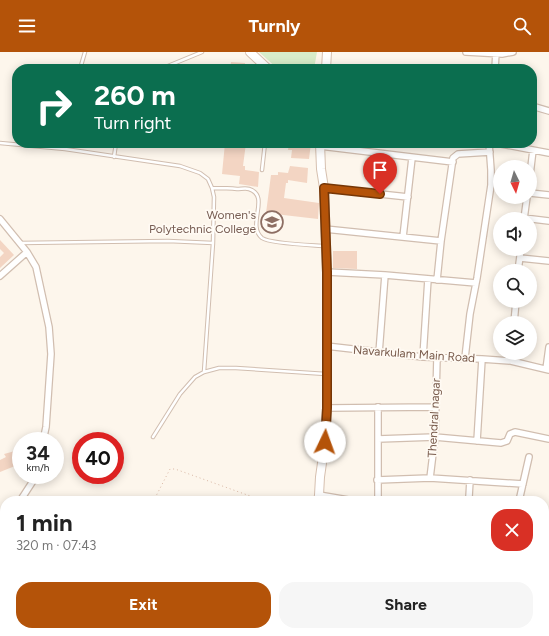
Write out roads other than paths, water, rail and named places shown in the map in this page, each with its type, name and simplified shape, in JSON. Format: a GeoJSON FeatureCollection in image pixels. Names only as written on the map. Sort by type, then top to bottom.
{"type":"FeatureCollection","features":[{"type":"Feature","properties":{"kind":"street"},"geometry":{"type":"LineString","coordinates":[[250,52],[263,64]]}},
{"type":"Feature","properties":{"kind":"street"},"geometry":{"type":"LineString","coordinates":[[326,64],[327,52]]}},
{"type":"Feature","properties":{"kind":"street"},"geometry":{"type":"LineString","coordinates":[[466,52],[502,54],[513,52]]}},
{"type":"Feature","properties":{"kind":"street"},"geometry":{"type":"LineString","coordinates":[[495,64],[496,53]]}},
{"type":"Feature","properties":{"kind":"street"},"geometry":{"type":"LineString","coordinates":[[537,107],[549,111]]}},
{"type":"Feature","properties":{"kind":"street"},"geometry":{"type":"LineString","coordinates":[[318,496],[325,442],[327,408],[327,272],[324,188],[320,148]]}},
{"type":"Feature","properties":{"kind":"street"},"geometry":{"type":"LineString","coordinates":[[341,148],[452,162]]}},
{"type":"Feature","properties":{"kind":"street"},"geometry":{"type":"LineString","coordinates":[[465,358],[470,314],[491,185],[490,148]]}},
{"type":"Feature","properties":{"kind":"street"},"geometry":{"type":"LineString","coordinates":[[522,148],[549,153]]}},
{"type":"Feature","properties":{"kind":"street"},"geometry":{"type":"LineString","coordinates":[[532,160],[533,150]]}},
{"type":"Feature","properties":{"kind":"street"},"geometry":{"type":"LineString","coordinates":[[437,280],[453,158],[458,154],[490,152]]}},
{"type":"Feature","properties":{"kind":"street"},"geometry":{"type":"LineString","coordinates":[[403,237],[412,158]]}},
{"type":"Feature","properties":{"kind":"street"},"geometry":{"type":"LineString","coordinates":[[324,188],[408,197]]}},
{"type":"Feature","properties":{"kind":"street"},"geometry":{"type":"LineString","coordinates":[[537,194],[549,195]]}},
{"type":"Feature","properties":{"kind":"street"},"geometry":{"type":"LineString","coordinates":[[537,220],[549,221]]}},
{"type":"Feature","properties":{"kind":"street"},"geometry":{"type":"LineString","coordinates":[[1,222],[27,252],[36,267],[49,327],[51,354],[45,432]]}},
{"type":"Feature","properties":{"kind":"street"},"geometry":{"type":"LineString","coordinates":[[325,229],[441,241]]}},
{"type":"Feature","properties":{"kind":"street"},"geometry":{"type":"LineString","coordinates":[[0,276],[27,252]]}},
{"type":"Feature","properties":{"kind":"street"},"geometry":{"type":"LineString","coordinates":[[519,264],[520,258],[549,261]]}},
{"type":"Feature","properties":{"kind":"street"},"geometry":{"type":"LineString","coordinates":[[327,272],[386,275],[476,283]]}},
{"type":"Feature","properties":{"kind":"street"},"geometry":{"type":"LineString","coordinates":[[379,353],[386,275]]}},
{"type":"Feature","properties":{"kind":"street"},"geometry":{"type":"LineString","coordinates":[[422,357],[428,279]]}},
{"type":"Feature","properties":{"kind":"street","name":"Navarkulam Main Road"},"geometry":{"type":"LineString","coordinates":[[326,346],[422,357],[511,361],[547,369]]}},
{"type":"Feature","properties":{"kind":"street"},"geometry":{"type":"LineString","coordinates":[[547,369],[549,348]]}},
{"type":"Feature","properties":{"kind":"street","name":"Thendral nagar"},"geometry":{"type":"LineString","coordinates":[[430,478],[435,437],[437,357]]}},
{"type":"Feature","properties":{"kind":"street"},"geometry":{"type":"LineString","coordinates":[[476,441],[482,359]]}},
{"type":"Feature","properties":{"kind":"street"},"geometry":{"type":"LineString","coordinates":[[378,407],[378,496]]}},
{"type":"Feature","properties":{"kind":"street"},"geometry":{"type":"LineString","coordinates":[[327,408],[436,407]]}},
{"type":"Feature","properties":{"kind":"street"},"geometry":{"type":"LineString","coordinates":[[378,439],[435,437],[501,443],[507,441],[510,434],[515,432],[549,439]]}},
{"type":"Feature","properties":{"kind":"street"},"geometry":{"type":"LineString","coordinates":[[520,496],[528,457]]}},
{"type":"Feature","properties":{"kind":"street"},"geometry":{"type":"LineString","coordinates":[[377,480],[430,478],[523,484]]}},
{"type":"Feature","properties":{"kind":"street"},"geometry":{"type":"LineString","coordinates":[[469,496],[470,480]]}},
{"type":"Feature","properties":{"kind":"street"},"geometry":{"type":"LineString","coordinates":[[23,496],[31,484]]}},
{"type":"Feature","properties":{"kind":"lane"},"geometry":{"type":"LineString","coordinates":[[81,64],[85,52]]}},
{"type":"Feature","properties":{"kind":"lane"},"geometry":{"type":"LineString","coordinates":[[173,64],[202,52]]}},
{"type":"Feature","properties":{"kind":"lane"},"geometry":{"type":"LineString","coordinates":[[0,143],[12,144]]}},
{"type":"Feature","properties":{"kind":"lane"},"geometry":{"type":"LineString","coordinates":[[54,148],[180,166],[200,173],[208,179],[214,197],[213,243],[204,372]]}},
{"type":"Feature","properties":{"kind":"lane"},"geometry":{"type":"LineString","coordinates":[[114,157],[115,148]]}},
{"type":"Feature","properties":{"kind":"lane"},"geometry":{"type":"LineString","coordinates":[[262,170],[264,148]]}},
{"type":"Feature","properties":{"kind":"lane"},"geometry":{"type":"LineString","coordinates":[[212,188],[249,189],[255,192],[259,198],[256,221],[257,232],[262,238],[271,242],[326,246]]}},
{"type":"Feature","properties":{"kind":"lane"},"geometry":{"type":"LineString","coordinates":[[19,243],[160,241],[213,243]]}},
{"type":"Feature","properties":{"kind":"lane"},"geometry":{"type":"LineString","coordinates":[[153,438],[180,394],[195,377],[204,372],[219,368],[236,368],[326,374]]}},
{"type":"Feature","properties":{"kind":"place","name":"Women's Polytechnic College"},"geometry":{"type":"Point","coordinates":[272,222]}}]}
